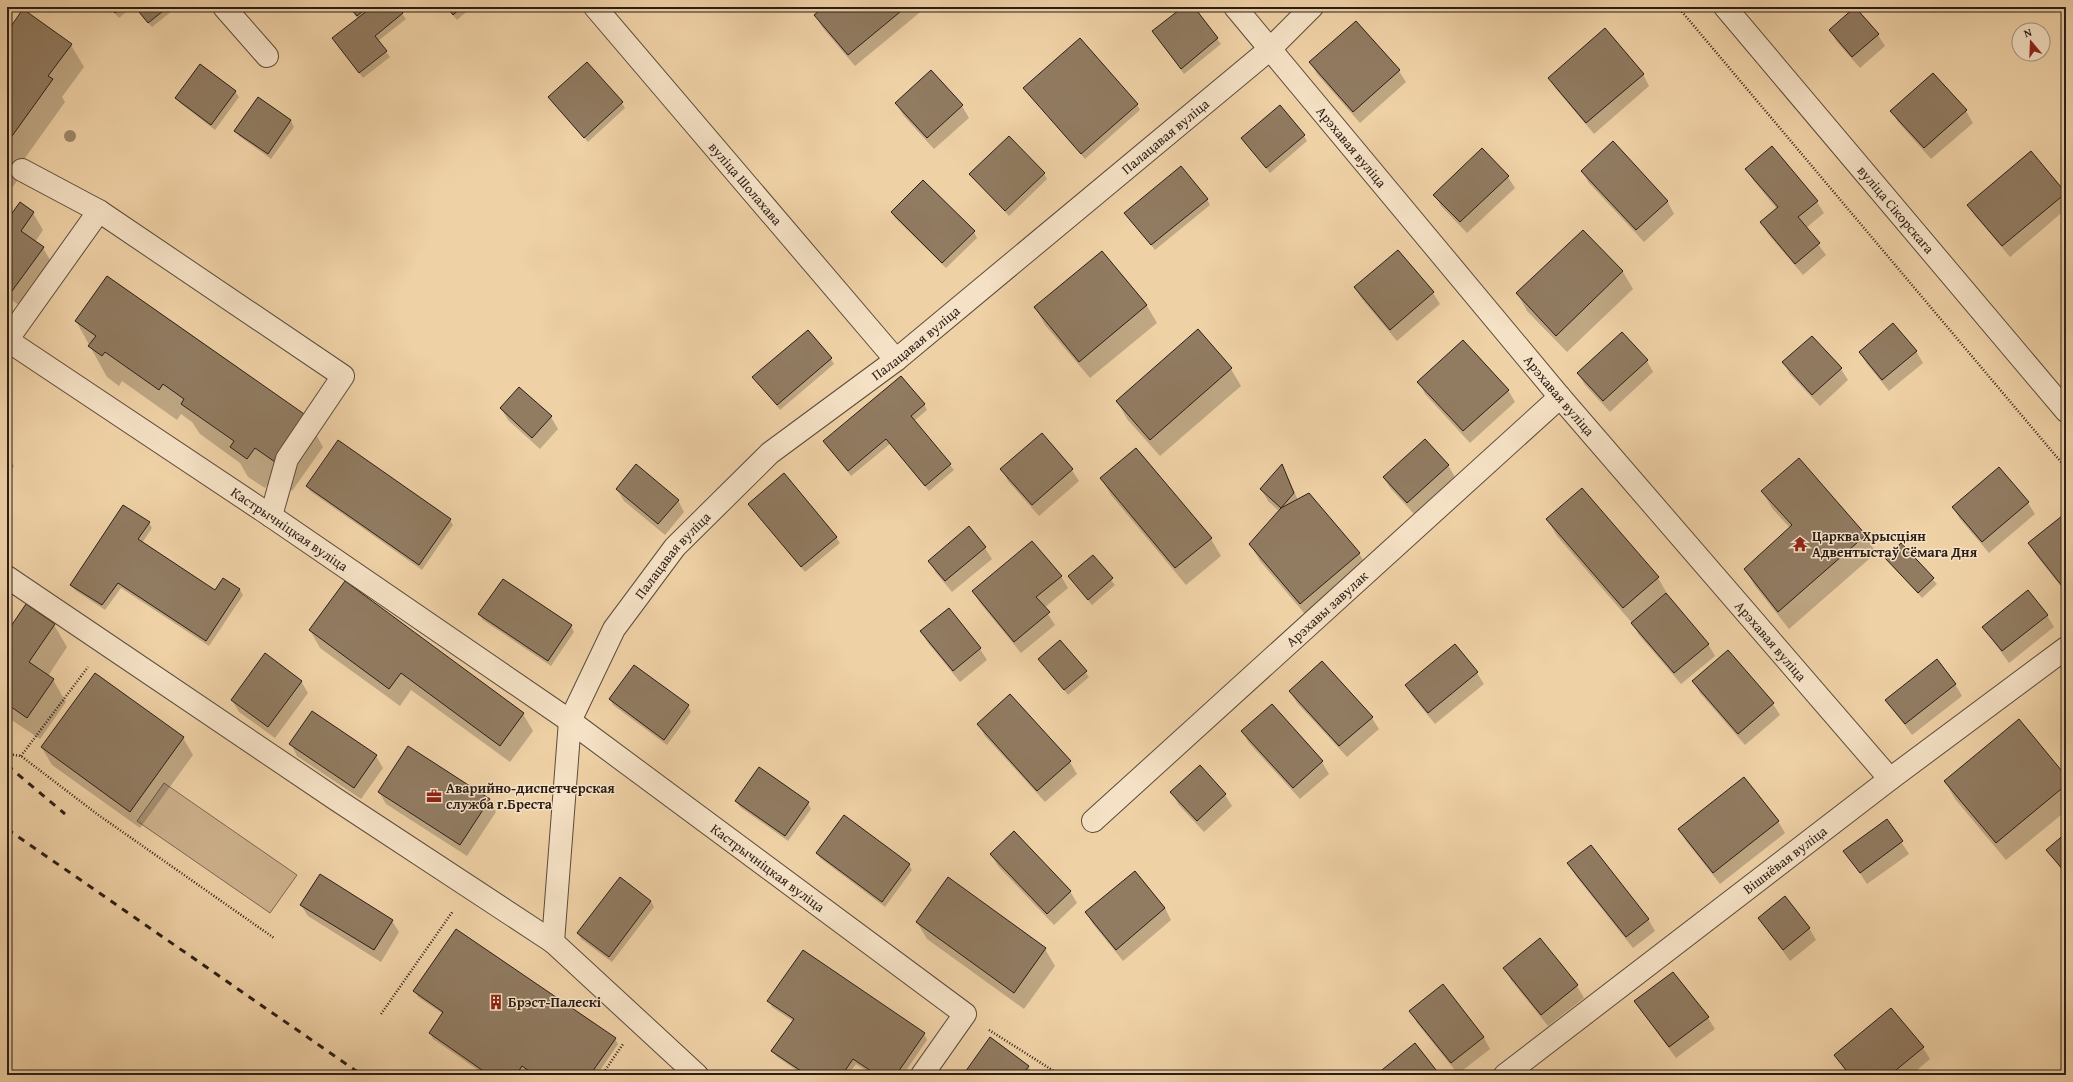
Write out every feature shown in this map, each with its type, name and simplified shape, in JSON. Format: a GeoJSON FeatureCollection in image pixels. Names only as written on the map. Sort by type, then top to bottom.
{"type":"FeatureCollection","features":[{"type":"Feature","properties":{"kind":"street"},"geometry":{"type":"LineString","coordinates":[[224,7],[266,56]]}},
{"type":"Feature","properties":{"kind":"street","name":"вуліца Шолахава"},"geometry":{"type":"LineString","coordinates":[[595,7],[896,360]]}},
{"type":"Feature","properties":{"kind":"street","name":"Арэхавая вуліца"},"geometry":{"type":"LineString","coordinates":[[1234,7],[1560,397],[1890,779]]}},
{"type":"Feature","properties":{"kind":"street","name":"Палацавая вуліца"},"geometry":{"type":"LineString","coordinates":[[570,721],[614,629],[675,547],[770,453],[896,360],[1270,49],[1312,7]]}},
{"type":"Feature","properties":{"kind":"street","name":"вуліца Сікорскага"},"geometry":{"type":"LineString","coordinates":[[1725,7],[2066,411]]}},
{"type":"Feature","properties":{"kind":"street"},"geometry":{"type":"LineString","coordinates":[[22,170],[99,211],[343,376],[287,459],[271,516]]}},
{"type":"Feature","properties":{"kind":"street"},"geometry":{"type":"LineString","coordinates":[[7,340],[99,211]]}},
{"type":"Feature","properties":{"kind":"street","name":"Кастрычніцкая вуліца"},"geometry":{"type":"LineString","coordinates":[[7,340],[271,516],[570,721],[965,1014]]}},
{"type":"Feature","properties":{"kind":"street","name":"Арэхавы завулак"},"geometry":{"type":"LineString","coordinates":[[1093,821],[1560,397]]}},
{"type":"Feature","properties":{"kind":"street"},"geometry":{"type":"LineString","coordinates":[[7,577],[337,800],[455,877],[468,888],[553,942],[696,1075]]}},
{"type":"Feature","properties":{"kind":"street","name":"Вішнёвая вуліца"},"geometry":{"type":"LineString","coordinates":[[1505,1075],[1890,779],[2066,648]]}},
{"type":"Feature","properties":{"kind":"street"},"geometry":{"type":"LineString","coordinates":[[553,942],[570,721]]}},
{"type":"Feature","properties":{"kind":"street"},"geometry":{"type":"LineString","coordinates":[[922,1075],[965,1014]]}},
{"type":"Feature","properties":{"kind":"path"},"geometry":{"type":"LineString","coordinates":[[1678,7],[2066,468]]}},
{"type":"Feature","properties":{"kind":"path"},"geometry":{"type":"LineString","coordinates":[[21,756],[106,644]]}},
{"type":"Feature","properties":{"kind":"path"},"geometry":{"type":"LineString","coordinates":[[7,754],[21,756],[97,814],[274,938]]}},
{"type":"Feature","properties":{"kind":"path"},"geometry":{"type":"LineString","coordinates":[[381,1014],[468,888]]}},
{"type":"Feature","properties":{"kind":"path"},"geometry":{"type":"LineString","coordinates":[[965,1014],[1060,1075]]}},
{"type":"Feature","properties":{"kind":"path"},"geometry":{"type":"LineString","coordinates":[[602,1075],[639,1022]]}},
{"type":"Feature","properties":{"kind":"shaded area"},"geometry":{"type":"Polygon","coordinates":[[[164,783],[297,875],[270,913],[137,821],[164,783]]]}},
{"type":"Feature","properties":{"kind":"building"},"geometry":{"type":"Polygon","coordinates":[[[110,7],[122,7],[115,13],[110,7]]]}},
{"type":"Feature","properties":{"kind":"building"},"geometry":{"type":"Polygon","coordinates":[[[135,7],[168,7],[148,23],[135,7]]]}},
{"type":"Feature","properties":{"kind":"building"},"geometry":{"type":"Polygon","coordinates":[[[350,7],[368,7],[357,16],[350,7]]]}},
{"type":"Feature","properties":{"kind":"building"},"geometry":{"type":"Polygon","coordinates":[[[372,7],[399,7],[403,13],[375,36],[387,51],[359,73],[332,38],[372,7]]]}},
{"type":"Feature","properties":{"kind":"building"},"geometry":{"type":"Polygon","coordinates":[[[447,7],[462,7],[453,15],[447,7]]]}},
{"type":"Feature","properties":{"kind":"building"},"geometry":{"type":"Polygon","coordinates":[[[824,7],[906,7],[848,55],[814,15],[824,7]]]}},
{"type":"Feature","properties":{"kind":"building"},"geometry":{"type":"Polygon","coordinates":[[[1183,7],[1194,7],[1218,38],[1181,69],[1152,31],[1183,7]]]}},
{"type":"Feature","properties":{"kind":"building"},"geometry":{"type":"Polygon","coordinates":[[[1855,7],[1879,34],[1852,57],[1829,30],[1855,7]]]}},
{"type":"Feature","properties":{"kind":"building"},"geometry":{"type":"Polygon","coordinates":[[[23,9],[72,44],[48,76],[53,79],[7,143],[7,32],[23,9]]]}},
{"type":"Feature","properties":{"kind":"building"},"geometry":{"type":"Polygon","coordinates":[[[1356,21],[1400,70],[1353,112],[1309,62],[1356,21]]]}},
{"type":"Feature","properties":{"kind":"building"},"geometry":{"type":"Polygon","coordinates":[[[1605,28],[1644,74],[1586,123],[1548,78],[1605,28]]]}},
{"type":"Feature","properties":{"kind":"building"},"geometry":{"type":"Polygon","coordinates":[[[1080,38],[1138,104],[1081,154],[1023,88],[1080,38]]]}},
{"type":"Feature","properties":{"kind":"building"},"geometry":{"type":"Polygon","coordinates":[[[587,62],[623,102],[584,138],[548,97],[587,62]]]}},
{"type":"Feature","properties":{"kind":"building"},"geometry":{"type":"Polygon","coordinates":[[[200,64],[236,91],[211,125],[175,98],[200,64]]]}},
{"type":"Feature","properties":{"kind":"building"},"geometry":{"type":"Polygon","coordinates":[[[931,70],[963,105],[927,138],[895,103],[931,70]]]}},
{"type":"Feature","properties":{"kind":"building"},"geometry":{"type":"Polygon","coordinates":[[[1933,73],[1967,110],[1924,148],[1890,111],[1933,73]]]}},
{"type":"Feature","properties":{"kind":"building"},"geometry":{"type":"Polygon","coordinates":[[[258,97],[291,120],[268,154],[234,131],[258,97]]]}},
{"type":"Feature","properties":{"kind":"building"},"geometry":{"type":"Polygon","coordinates":[[[1280,105],[1305,135],[1266,168],[1241,138],[1280,105]]]}},
{"type":"Feature","properties":{"kind":"building"},"geometry":{"type":"Polygon","coordinates":[[[1009,136],[1045,173],[1005,211],[969,174],[1009,136]]]}},
{"type":"Feature","properties":{"kind":"building"},"geometry":{"type":"Polygon","coordinates":[[[1613,141],[1668,201],[1636,230],[1581,171],[1613,141]]]}},
{"type":"Feature","properties":{"kind":"building"},"geometry":{"type":"Polygon","coordinates":[[[1772,146],[1818,201],[1798,217],[1820,243],[1795,264],[1760,222],[1778,207],[1745,169],[1772,146]]]}},
{"type":"Feature","properties":{"kind":"building"},"geometry":{"type":"Polygon","coordinates":[[[1482,148],[1509,176],[1460,222],[1433,195],[1482,148]]]}},
{"type":"Feature","properties":{"kind":"building"},"geometry":{"type":"Polygon","coordinates":[[[2031,151],[2066,193],[2002,246],[1967,205],[2031,151]]]}},
{"type":"Feature","properties":{"kind":"building"},"geometry":{"type":"Polygon","coordinates":[[[1181,166],[1208,199],[1151,245],[1124,213],[1181,166]]]}},
{"type":"Feature","properties":{"kind":"building"},"geometry":{"type":"Polygon","coordinates":[[[923,180],[975,231],[942,263],[891,212],[923,180]]]}},
{"type":"Feature","properties":{"kind":"building"},"geometry":{"type":"Polygon","coordinates":[[[20,202],[34,212],[21,231],[44,247],[12,291],[7,287],[7,220],[20,202]]]}},
{"type":"Feature","properties":{"kind":"building"},"geometry":{"type":"Polygon","coordinates":[[[1583,230],[1623,271],[1556,336],[1516,293],[1583,230]]]}},
{"type":"Feature","properties":{"kind":"building"},"geometry":{"type":"Polygon","coordinates":[[[1398,250],[1434,292],[1390,330],[1354,287],[1398,250]]]}},
{"type":"Feature","properties":{"kind":"building"},"geometry":{"type":"Polygon","coordinates":[[[1102,251],[1147,305],[1079,362],[1034,307],[1102,251]]]}},
{"type":"Feature","properties":{"kind":"building"},"geometry":{"type":"Polygon","coordinates":[[[107,276],[307,416],[275,462],[255,448],[247,459],[230,447],[234,441],[181,404],[184,399],[163,384],[159,390],[105,352],[102,356],[88,346],[96,336],[75,321],[107,276]]]}},
{"type":"Feature","properties":{"kind":"building"},"geometry":{"type":"Polygon","coordinates":[[[1893,323],[1917,351],[1882,380],[1859,352],[1893,323]]]}},
{"type":"Feature","properties":{"kind":"building"},"geometry":{"type":"Polygon","coordinates":[[[1198,329],[1232,368],[1150,440],[1116,401],[1198,329]]]}},
{"type":"Feature","properties":{"kind":"building"},"geometry":{"type":"Polygon","coordinates":[[[808,330],[832,358],[777,405],[752,377],[808,330]]]}},
{"type":"Feature","properties":{"kind":"building"},"geometry":{"type":"Polygon","coordinates":[[[1622,332],[1648,360],[1603,401],[1577,373],[1622,332]]]}},
{"type":"Feature","properties":{"kind":"building"},"geometry":{"type":"Polygon","coordinates":[[[1812,336],[1842,368],[1812,395],[1782,362],[1812,336]]]}},
{"type":"Feature","properties":{"kind":"building"},"geometry":{"type":"Polygon","coordinates":[[[1463,340],[1509,390],[1463,431],[1417,382],[1463,340]]]}},
{"type":"Feature","properties":{"kind":"building"},"geometry":{"type":"Polygon","coordinates":[[[901,376],[925,404],[911,416],[951,464],[925,486],[886,439],[848,471],[823,441],[901,376]]]}},
{"type":"Feature","properties":{"kind":"building"},"geometry":{"type":"Polygon","coordinates":[[[519,387],[552,416],[532,438],[500,408],[519,387]]]}},
{"type":"Feature","properties":{"kind":"building"},"geometry":{"type":"Polygon","coordinates":[[[1042,433],[1073,469],[1032,505],[1000,469],[1042,433]]]}},
{"type":"Feature","properties":{"kind":"building"},"geometry":{"type":"Polygon","coordinates":[[[1425,439],[1449,465],[1407,503],[1383,477],[1425,439]]]}},
{"type":"Feature","properties":{"kind":"building"},"geometry":{"type":"Polygon","coordinates":[[[338,440],[451,519],[419,565],[306,486],[338,440]]]}},
{"type":"Feature","properties":{"kind":"building"},"geometry":{"type":"Polygon","coordinates":[[[1136,448],[1212,538],[1175,568],[1100,478],[1136,448]]]}},
{"type":"Feature","properties":{"kind":"building"},"geometry":{"type":"Polygon","coordinates":[[[7,456],[12,459],[7,467],[7,456]]]}},
{"type":"Feature","properties":{"kind":"building"},"geometry":{"type":"Polygon","coordinates":[[[1799,458],[1866,535],[1778,612],[1744,569],[1792,525],[1761,491],[1799,458]]]}},
{"type":"Feature","properties":{"kind":"building"},"geometry":{"type":"Polygon","coordinates":[[[636,464],[679,500],[658,524],[616,489],[636,464]]]}},
{"type":"Feature","properties":{"kind":"building"},"geometry":{"type":"Polygon","coordinates":[[[1282,464],[1294,493],[1281,508],[1260,489],[1282,464]]]}},
{"type":"Feature","properties":{"kind":"building"},"geometry":{"type":"Polygon","coordinates":[[[1999,467],[2029,502],[1982,542],[1952,507],[1999,467]]]}},
{"type":"Feature","properties":{"kind":"building"},"geometry":{"type":"Polygon","coordinates":[[[784,473],[837,537],[801,567],[748,504],[784,473]]]}},
{"type":"Feature","properties":{"kind":"building"},"geometry":{"type":"Polygon","coordinates":[[[1582,488],[1659,577],[1623,608],[1546,519],[1582,488]]]}},
{"type":"Feature","properties":{"kind":"building"},"geometry":{"type":"Polygon","coordinates":[[[1309,493],[1360,553],[1300,604],[1249,544],[1281,508],[1309,493]]]}},
{"type":"Feature","properties":{"kind":"building"},"geometry":{"type":"Polygon","coordinates":[[[123,505],[150,522],[138,539],[215,590],[223,578],[240,589],[206,641],[118,583],[102,605],[70,585],[123,505]]]}},
{"type":"Feature","properties":{"kind":"building"},"geometry":{"type":"Polygon","coordinates":[[[2062,516],[2066,522],[2066,591],[2028,543],[2062,516]]]}},
{"type":"Feature","properties":{"kind":"building"},"geometry":{"type":"Polygon","coordinates":[[[969,526],[986,547],[945,581],[928,561],[969,526]]]}},
{"type":"Feature","properties":{"kind":"building"},"geometry":{"type":"Polygon","coordinates":[[[1032,541],[1062,576],[1036,597],[1050,612],[1014,642],[972,591],[1032,541]]]}},
{"type":"Feature","properties":{"kind":"building"},"geometry":{"type":"Polygon","coordinates":[[[1901,543],[1934,578],[1918,593],[1885,558],[1901,543]]]}},
{"type":"Feature","properties":{"kind":"building"},"geometry":{"type":"Polygon","coordinates":[[[1093,555],[1113,578],[1088,600],[1068,576],[1093,555]]]}},
{"type":"Feature","properties":{"kind":"building"},"geometry":{"type":"Polygon","coordinates":[[[503,579],[572,625],[548,661],[478,614],[503,579]]]}},
{"type":"Feature","properties":{"kind":"building"},"geometry":{"type":"Polygon","coordinates":[[[345,581],[524,713],[500,746],[401,673],[389,689],[309,630],[345,581]]]}},
{"type":"Feature","properties":{"kind":"building"},"geometry":{"type":"Polygon","coordinates":[[[2028,590],[2048,615],[2002,651],[1982,627],[2028,590]]]}},
{"type":"Feature","properties":{"kind":"building"},"geometry":{"type":"Polygon","coordinates":[[[1666,593],[1709,644],[1674,673],[1631,623],[1666,593]]]}},
{"type":"Feature","properties":{"kind":"building"},"geometry":{"type":"Polygon","coordinates":[[[26,604],[55,624],[29,662],[54,679],[27,718],[7,704],[7,632],[26,604]]]}},
{"type":"Feature","properties":{"kind":"building"},"geometry":{"type":"Polygon","coordinates":[[[949,608],[981,648],[953,671],[920,631],[949,608]]]}},
{"type":"Feature","properties":{"kind":"building"},"geometry":{"type":"Polygon","coordinates":[[[1060,640],[1087,671],[1064,690],[1038,659],[1060,640]]]}},
{"type":"Feature","properties":{"kind":"building"},"geometry":{"type":"Polygon","coordinates":[[[1455,644],[1478,672],[1428,713],[1405,685],[1455,644]]]}},
{"type":"Feature","properties":{"kind":"building"},"geometry":{"type":"Polygon","coordinates":[[[1728,650],[1774,703],[1738,734],[1692,681],[1728,650]]]}},
{"type":"Feature","properties":{"kind":"building"},"geometry":{"type":"Polygon","coordinates":[[[265,653],[302,681],[268,727],[231,700],[265,653]]]}},
{"type":"Feature","properties":{"kind":"building"},"geometry":{"type":"Polygon","coordinates":[[[1937,659],[1956,684],[1905,724],[1885,700],[1937,659]]]}},
{"type":"Feature","properties":{"kind":"building"},"geometry":{"type":"Polygon","coordinates":[[[1322,661],[1373,717],[1339,746],[1289,691],[1322,661]]]}},
{"type":"Feature","properties":{"kind":"building"},"geometry":{"type":"Polygon","coordinates":[[[634,665],[689,705],[664,740],[609,699],[634,665]]]}},
{"type":"Feature","properties":{"kind":"building"},"geometry":{"type":"Polygon","coordinates":[[[95,673],[184,737],[130,812],[41,747],[95,673]]]}},
{"type":"Feature","properties":{"kind":"building"},"geometry":{"type":"Polygon","coordinates":[[[1010,694],[1071,761],[1037,791],[977,724],[1010,694]]]}},
{"type":"Feature","properties":{"kind":"building"},"geometry":{"type":"Polygon","coordinates":[[[1272,704],[1323,761],[1293,788],[1241,731],[1272,704]]]}},
{"type":"Feature","properties":{"kind":"building"},"geometry":{"type":"Polygon","coordinates":[[[312,711],[377,755],[354,788],[289,744],[312,711]]]}},
{"type":"Feature","properties":{"kind":"building"},"geometry":{"type":"Polygon","coordinates":[[[2019,719],[2066,776],[2066,785],[1996,843],[1944,781],[2019,719]]]}},
{"type":"Feature","properties":{"kind":"building","name":"Аварийно-диспетчерская служба г.Бреста"},"geometry":{"type":"Polygon","coordinates":[[[408,746],[490,799],[460,845],[378,792],[408,746]]]}},
{"type":"Feature","properties":{"kind":"building"},"geometry":{"type":"Polygon","coordinates":[[[1200,765],[1226,794],[1197,821],[1170,792],[1200,765]]]}},
{"type":"Feature","properties":{"kind":"building"},"geometry":{"type":"Polygon","coordinates":[[[759,767],[809,802],[785,836],[735,801],[759,767]]]}},
{"type":"Feature","properties":{"kind":"building"},"geometry":{"type":"Polygon","coordinates":[[[1744,777],[1779,821],[1713,873],[1678,829],[1744,777]]]}},
{"type":"Feature","properties":{"kind":"building"},"geometry":{"type":"Polygon","coordinates":[[[844,815],[910,864],[882,902],[816,853],[844,815]]]}},
{"type":"Feature","properties":{"kind":"building"},"geometry":{"type":"Polygon","coordinates":[[[1887,819],[1903,841],[1860,873],[1843,851],[1887,819]]]}},
{"type":"Feature","properties":{"kind":"building"},"geometry":{"type":"Polygon","coordinates":[[[1014,831],[1071,891],[1047,914],[990,854],[1014,831]]]}},
{"type":"Feature","properties":{"kind":"building"},"geometry":{"type":"Polygon","coordinates":[[[2066,833],[2066,873],[2046,850],[2066,833]]]}},
{"type":"Feature","properties":{"kind":"building"},"geometry":{"type":"Polygon","coordinates":[[[1591,845],[1649,919],[1626,937],[1567,863],[1591,845]]]}},
{"type":"Feature","properties":{"kind":"building"},"geometry":{"type":"Polygon","coordinates":[[[1135,871],[1165,908],[1116,950],[1085,912],[1135,871]]]}},
{"type":"Feature","properties":{"kind":"building"},"geometry":{"type":"Polygon","coordinates":[[[320,874],[393,920],[374,950],[300,905],[320,874]]]}},
{"type":"Feature","properties":{"kind":"building"},"geometry":{"type":"Polygon","coordinates":[[[620,877],[651,901],[609,957],[577,933],[620,877]]]}},
{"type":"Feature","properties":{"kind":"building"},"geometry":{"type":"Polygon","coordinates":[[[948,877],[1046,948],[1014,993],[916,922],[948,877]]]}},
{"type":"Feature","properties":{"kind":"building"},"geometry":{"type":"Polygon","coordinates":[[[1785,896],[1810,928],[1783,950],[1758,918],[1785,896]]]}},
{"type":"Feature","properties":{"kind":"building","name":"Брэст-Палескі"},"geometry":{"type":"Polygon","coordinates":[[[456,929],[616,1038],[590,1075],[535,1075],[522,1066],[516,1075],[489,1075],[429,1033],[443,1012],[413,991],[456,929]]]}},
{"type":"Feature","properties":{"kind":"building"},"geometry":{"type":"Polygon","coordinates":[[[1540,938],[1578,985],[1541,1015],[1503,968],[1540,938]]]}},
{"type":"Feature","properties":{"kind":"building"},"geometry":{"type":"Polygon","coordinates":[[[803,950],[925,1033],[896,1075],[877,1075],[853,1059],[842,1075],[807,1075],[771,1051],[794,1019],[767,1001],[803,950]]]}},
{"type":"Feature","properties":{"kind":"building"},"geometry":{"type":"Polygon","coordinates":[[[1673,972],[1709,1017],[1669,1047],[1634,1001],[1673,972]]]}},
{"type":"Feature","properties":{"kind":"building"},"geometry":{"type":"Polygon","coordinates":[[[1443,984],[1484,1037],[1451,1063],[1409,1011],[1443,984]]]}},
{"type":"Feature","properties":{"kind":"building"},"geometry":{"type":"Polygon","coordinates":[[[1891,1008],[1924,1047],[1890,1075],[1850,1075],[1834,1055],[1891,1008]]]}},
{"type":"Feature","properties":{"kind":"building"},"geometry":{"type":"Polygon","coordinates":[[[990,1037],[1029,1066],[1022,1075],[963,1075],[990,1037]]]}},
{"type":"Feature","properties":{"kind":"building"},"geometry":{"type":"Polygon","coordinates":[[[1415,1043],[1440,1075],[1377,1074],[1415,1043]]]}},
{"type":"Feature","properties":{"kind":"railway"},"geometry":{"type":"LineString","coordinates":[[7,765],[65,814]]}},
{"type":"Feature","properties":{"kind":"railway"},"geometry":{"type":"LineString","coordinates":[[7,829],[362,1075]]}},
{"type":"Feature","properties":{"kind":"place","name":"Царква Хрысціян Адвентыстаў Сёмага Дня"},"geometry":{"type":"Point","coordinates":[1800,544]}},
{"type":"Feature","properties":{"kind":"place","name":"Аварийно-диспетчерская служба г.Бреста"},"geometry":{"type":"Point","coordinates":[434,796]}},
{"type":"Feature","properties":{"kind":"place","name":"Брэст-Палескі"},"geometry":{"type":"Point","coordinates":[496,1002]}}]}
